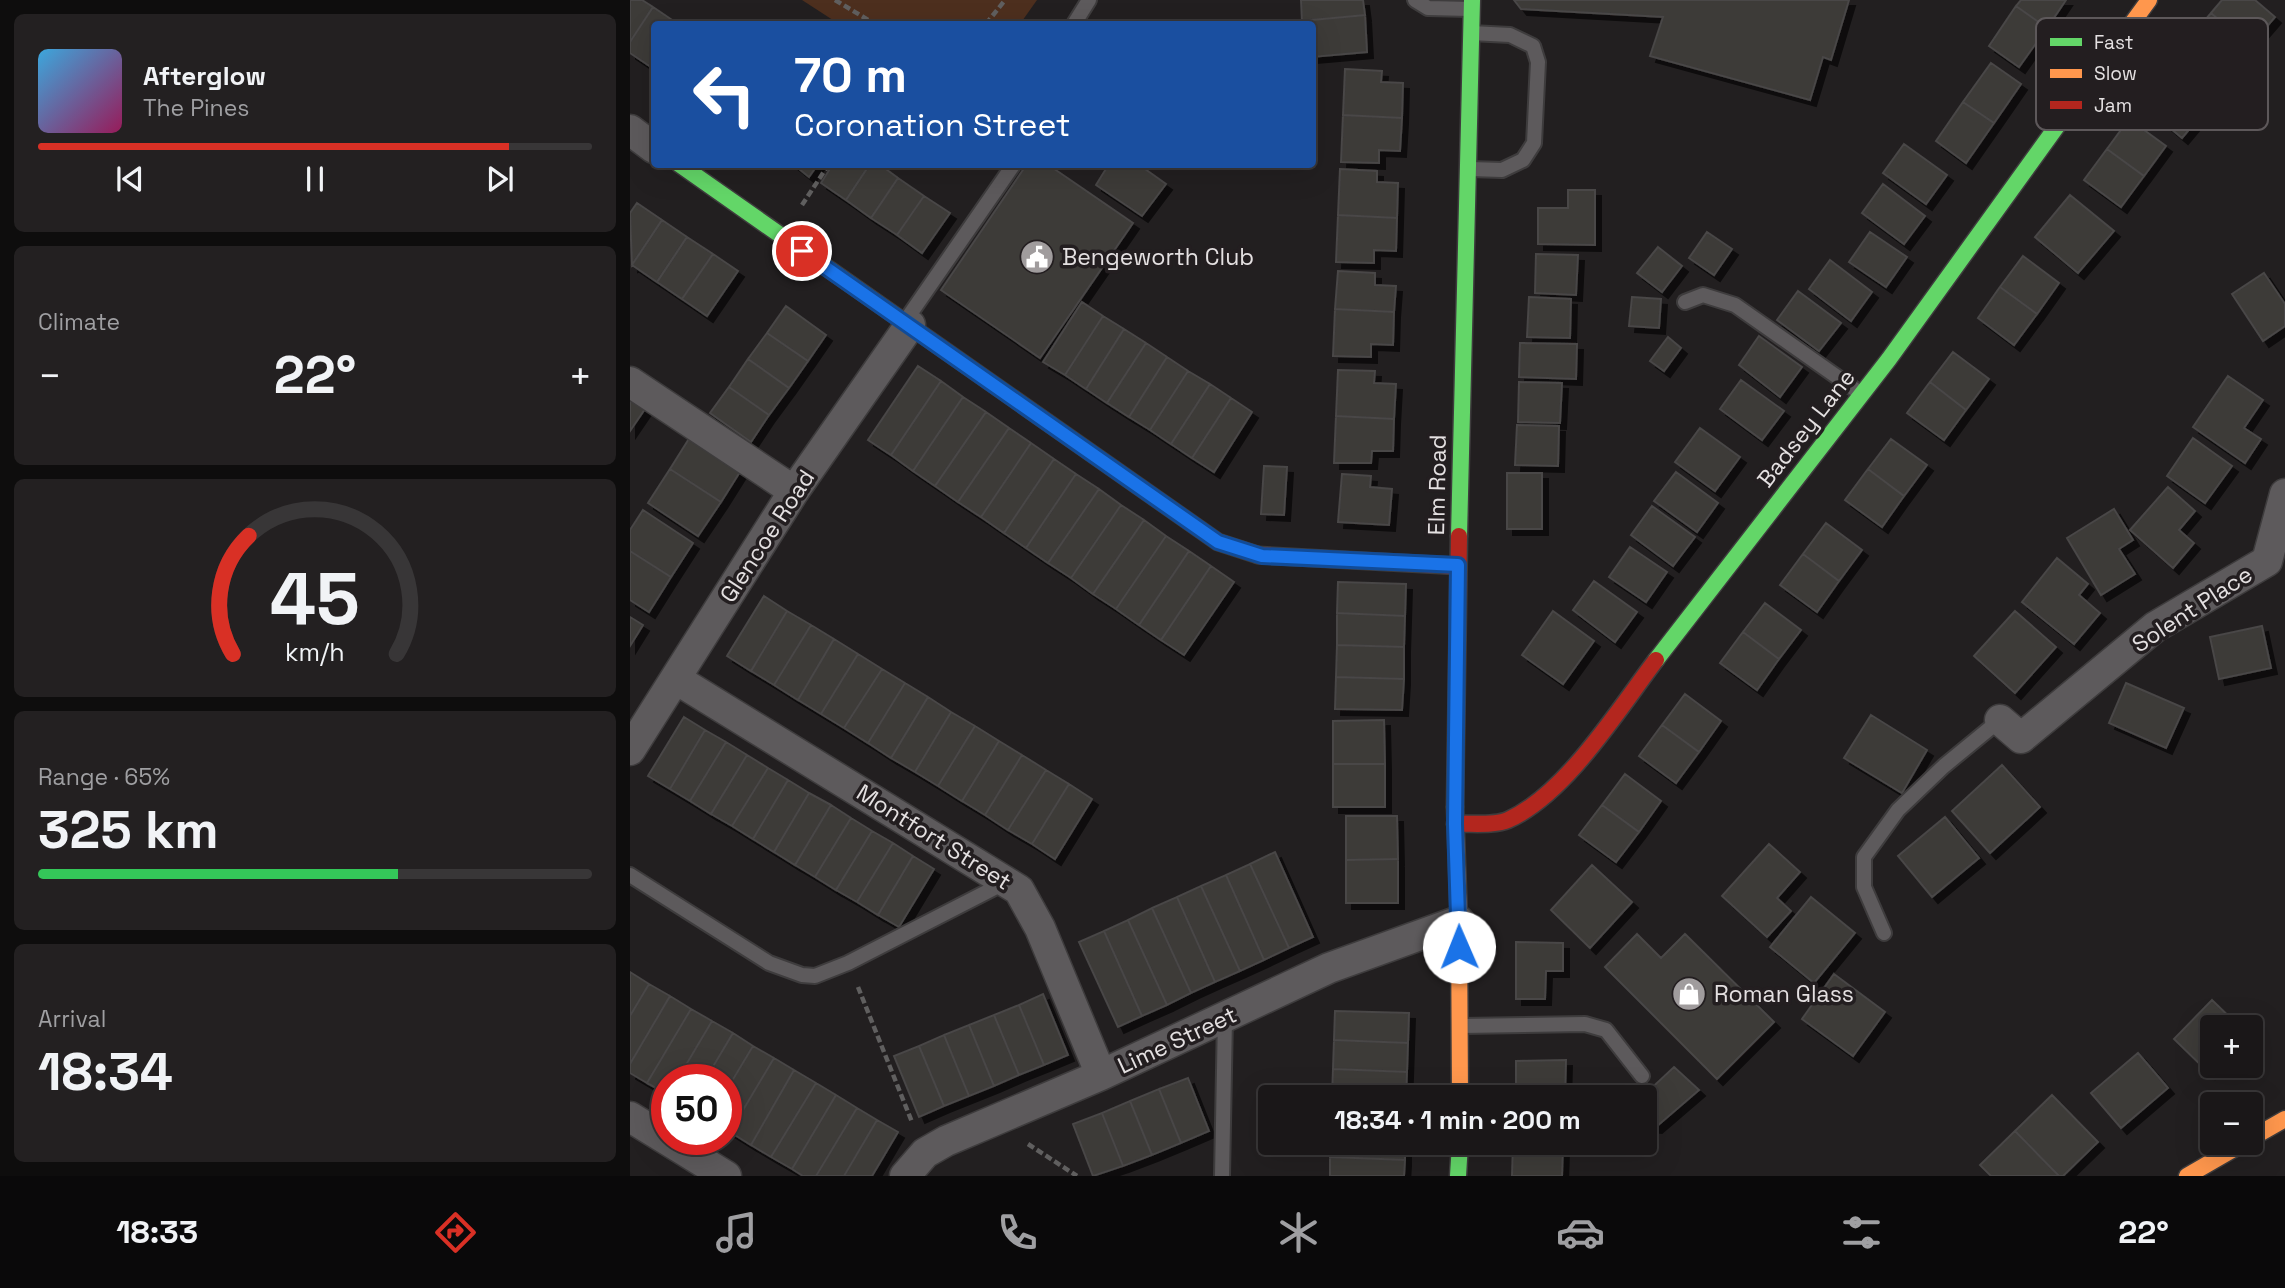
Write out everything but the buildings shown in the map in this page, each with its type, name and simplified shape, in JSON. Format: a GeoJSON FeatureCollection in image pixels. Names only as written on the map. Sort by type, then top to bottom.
{"type":"FeatureCollection","features":[{"type":"Feature","properties":{"kind":"street","name":"Badsey Lane"},"geometry":{"type":"LineString","coordinates":[[2136,18],[2149,0]]}},
{"type":"Feature","properties":{"kind":"street","name":"Elm Road"},"geometry":{"type":"LineString","coordinates":[[1460,1085],[1459,921],[1455,824],[1458,565],[1472,4]]}},
{"type":"Feature","properties":{"kind":"street","name":"Badsey Lane"},"geometry":{"type":"LineString","coordinates":[[1455,824],[1506,821],[1545,797],[1585,752],[1862,394],[2054,130]]}},
{"type":"Feature","properties":{"kind":"street"},"geometry":{"type":"LineString","coordinates":[[630,131],[651,146]]}},
{"type":"Feature","properties":{"kind":"street"},"geometry":{"type":"LineString","coordinates":[[684,168],[1218,542],[1262,556],[1458,565]]}},
{"type":"Feature","properties":{"kind":"street","name":"Glencoe Road"},"geometry":{"type":"LineString","coordinates":[[630,750],[794,491],[907,323]]}},
{"type":"Feature","properties":{"kind":"street"},"geometry":{"type":"LineString","coordinates":[[630,382],[794,491]]}},
{"type":"Feature","properties":{"kind":"street","name":"Solent Place"},"geometry":{"type":"LineString","coordinates":[[2000,720],[2021,738],[2155,628],[2267,561],[2285,494]]}},
{"type":"Feature","properties":{"kind":"street","name":"Montfort Street"},"geometry":{"type":"LineString","coordinates":[[676,679],[1019,890],[1040,928],[1101,1075]]}},
{"type":"Feature","properties":{"kind":"street","name":"Lime Street"},"geometry":{"type":"LineString","coordinates":[[905,1176],[925,1153],[946,1141],[1101,1075],[1329,968],[1459,921]]}},
{"type":"Feature","properties":{"kind":"street"},"geometry":{"type":"LineString","coordinates":[[630,1117],[726,1176]]}},
{"type":"Feature","properties":{"kind":"street"},"geometry":{"type":"LineString","coordinates":[[2263,1132],[2285,1119]]}},
{"type":"Feature","properties":{"kind":"street"},"geometry":{"type":"LineString","coordinates":[[1458,1176],[1459,1155]]}},
{"type":"Feature","properties":{"kind":"street"},"geometry":{"type":"LineString","coordinates":[[2188,1176],[2224,1155]]}},
{"type":"Feature","properties":{"kind":"lane"},"geometry":{"type":"LineString","coordinates":[[1076,21],[1089,0]]}},
{"type":"Feature","properties":{"kind":"lane"},"geometry":{"type":"LineString","coordinates":[[1415,0],[1428,8],[1472,4]]}},
{"type":"Feature","properties":{"kind":"lane"},"geometry":{"type":"LineString","coordinates":[[1467,169],[1502,170],[1522,160],[1534,143],[1538,62],[1533,46],[1510,35],[1470,33]]}},
{"type":"Feature","properties":{"kind":"lane"},"geometry":{"type":"LineString","coordinates":[[907,323],[1011,168]]}},
{"type":"Feature","properties":{"kind":"lane"},"geometry":{"type":"LineString","coordinates":[[1685,302],[1703,295],[1735,305],[1862,394]]}},
{"type":"Feature","properties":{"kind":"lane"},"geometry":{"type":"LineString","coordinates":[[1884,933],[1864,887],[1864,857],[1898,810],[1944,766],[2000,720]]}},
{"type":"Feature","properties":{"kind":"lane"},"geometry":{"type":"LineString","coordinates":[[630,875],[769,962],[802,975],[815,976],[848,963],[1006,882]]}},
{"type":"Feature","properties":{"kind":"lane"},"geometry":{"type":"LineString","coordinates":[[1222,1176],[1225,1017]]}},
{"type":"Feature","properties":{"kind":"lane"},"geometry":{"type":"LineString","coordinates":[[1460,1026],[1585,1024],[1606,1030],[1642,1076]]}},
{"type":"Feature","properties":{"kind":"path"},"geometry":{"type":"LineString","coordinates":[[835,0],[870,21]]}},
{"type":"Feature","properties":{"kind":"path"},"geometry":{"type":"LineString","coordinates":[[988,21],[1005,0]]}},
{"type":"Feature","properties":{"kind":"path"},"geometry":{"type":"LineString","coordinates":[[781,236],[826,168]]}},
{"type":"Feature","properties":{"kind":"path"},"geometry":{"type":"LineString","coordinates":[[848,963],[925,1153]]}},
{"type":"Feature","properties":{"kind":"path"},"geometry":{"type":"LineString","coordinates":[[993,1122],[1077,1176]]}},
{"type":"Feature","properties":{"kind":"shaded area"},"geometry":{"type":"Polygon","coordinates":[[[802,0],[1037,0],[1022,21],[834,21],[802,0]]]}},
{"type":"Feature","properties":{"kind":"traffic: fast"},"geometry":{"type":"LineString","coordinates":[[1459,536],[1472,0]]}},
{"type":"Feature","properties":{"kind":"traffic: fast"},"geometry":{"type":"LineString","coordinates":[[1656,660],[1889,359],[2054,130]]}},
{"type":"Feature","properties":{"kind":"traffic: fast"},"geometry":{"type":"LineString","coordinates":[[685,168],[1218,542],[1258,555]]}},
{"type":"Feature","properties":{"kind":"traffic: fast"},"geometry":{"type":"LineString","coordinates":[[1458,1176],[1459,1155]]}},
{"type":"Feature","properties":{"kind":"traffic: slow"},"geometry":{"type":"LineString","coordinates":[[2136,18],[2149,0]]}},
{"type":"Feature","properties":{"kind":"traffic: slow"},"geometry":{"type":"LineString","coordinates":[[1455,807],[1460,1085]]}},
{"type":"Feature","properties":{"kind":"traffic: slow"},"geometry":{"type":"LineString","coordinates":[[2263,1132],[2285,1119]]}},
{"type":"Feature","properties":{"kind":"traffic: slow"},"geometry":{"type":"LineString","coordinates":[[2187,1176],[2223,1155]]}},
{"type":"Feature","properties":{"kind":"traffic: jam"},"geometry":{"type":"LineString","coordinates":[[1455,807],[1459,536]]}},
{"type":"Feature","properties":{"kind":"traffic: jam"},"geometry":{"type":"LineString","coordinates":[[1258,555],[1458,566]]}},
{"type":"Feature","properties":{"kind":"traffic: jam"},"geometry":{"type":"LineString","coordinates":[[1455,824],[1489,824],[1508,820],[1550,791],[1590,749],[1656,660]]}},
{"type":"Feature","properties":{"kind":"place","name":"Bengeworth Club"},"geometry":{"type":"Point","coordinates":[1037,257]}},
{"type":"Feature","properties":{"kind":"place","name":"Roman Glass"},"geometry":{"type":"Point","coordinates":[1689,994]}},
{"type":"Feature","properties":{"kind":"route"},"geometry":{"type":"LineString","coordinates":[[802,251],[1218,542],[1262,556],[1458,565],[1455,824],[1459,947]]}}]}
